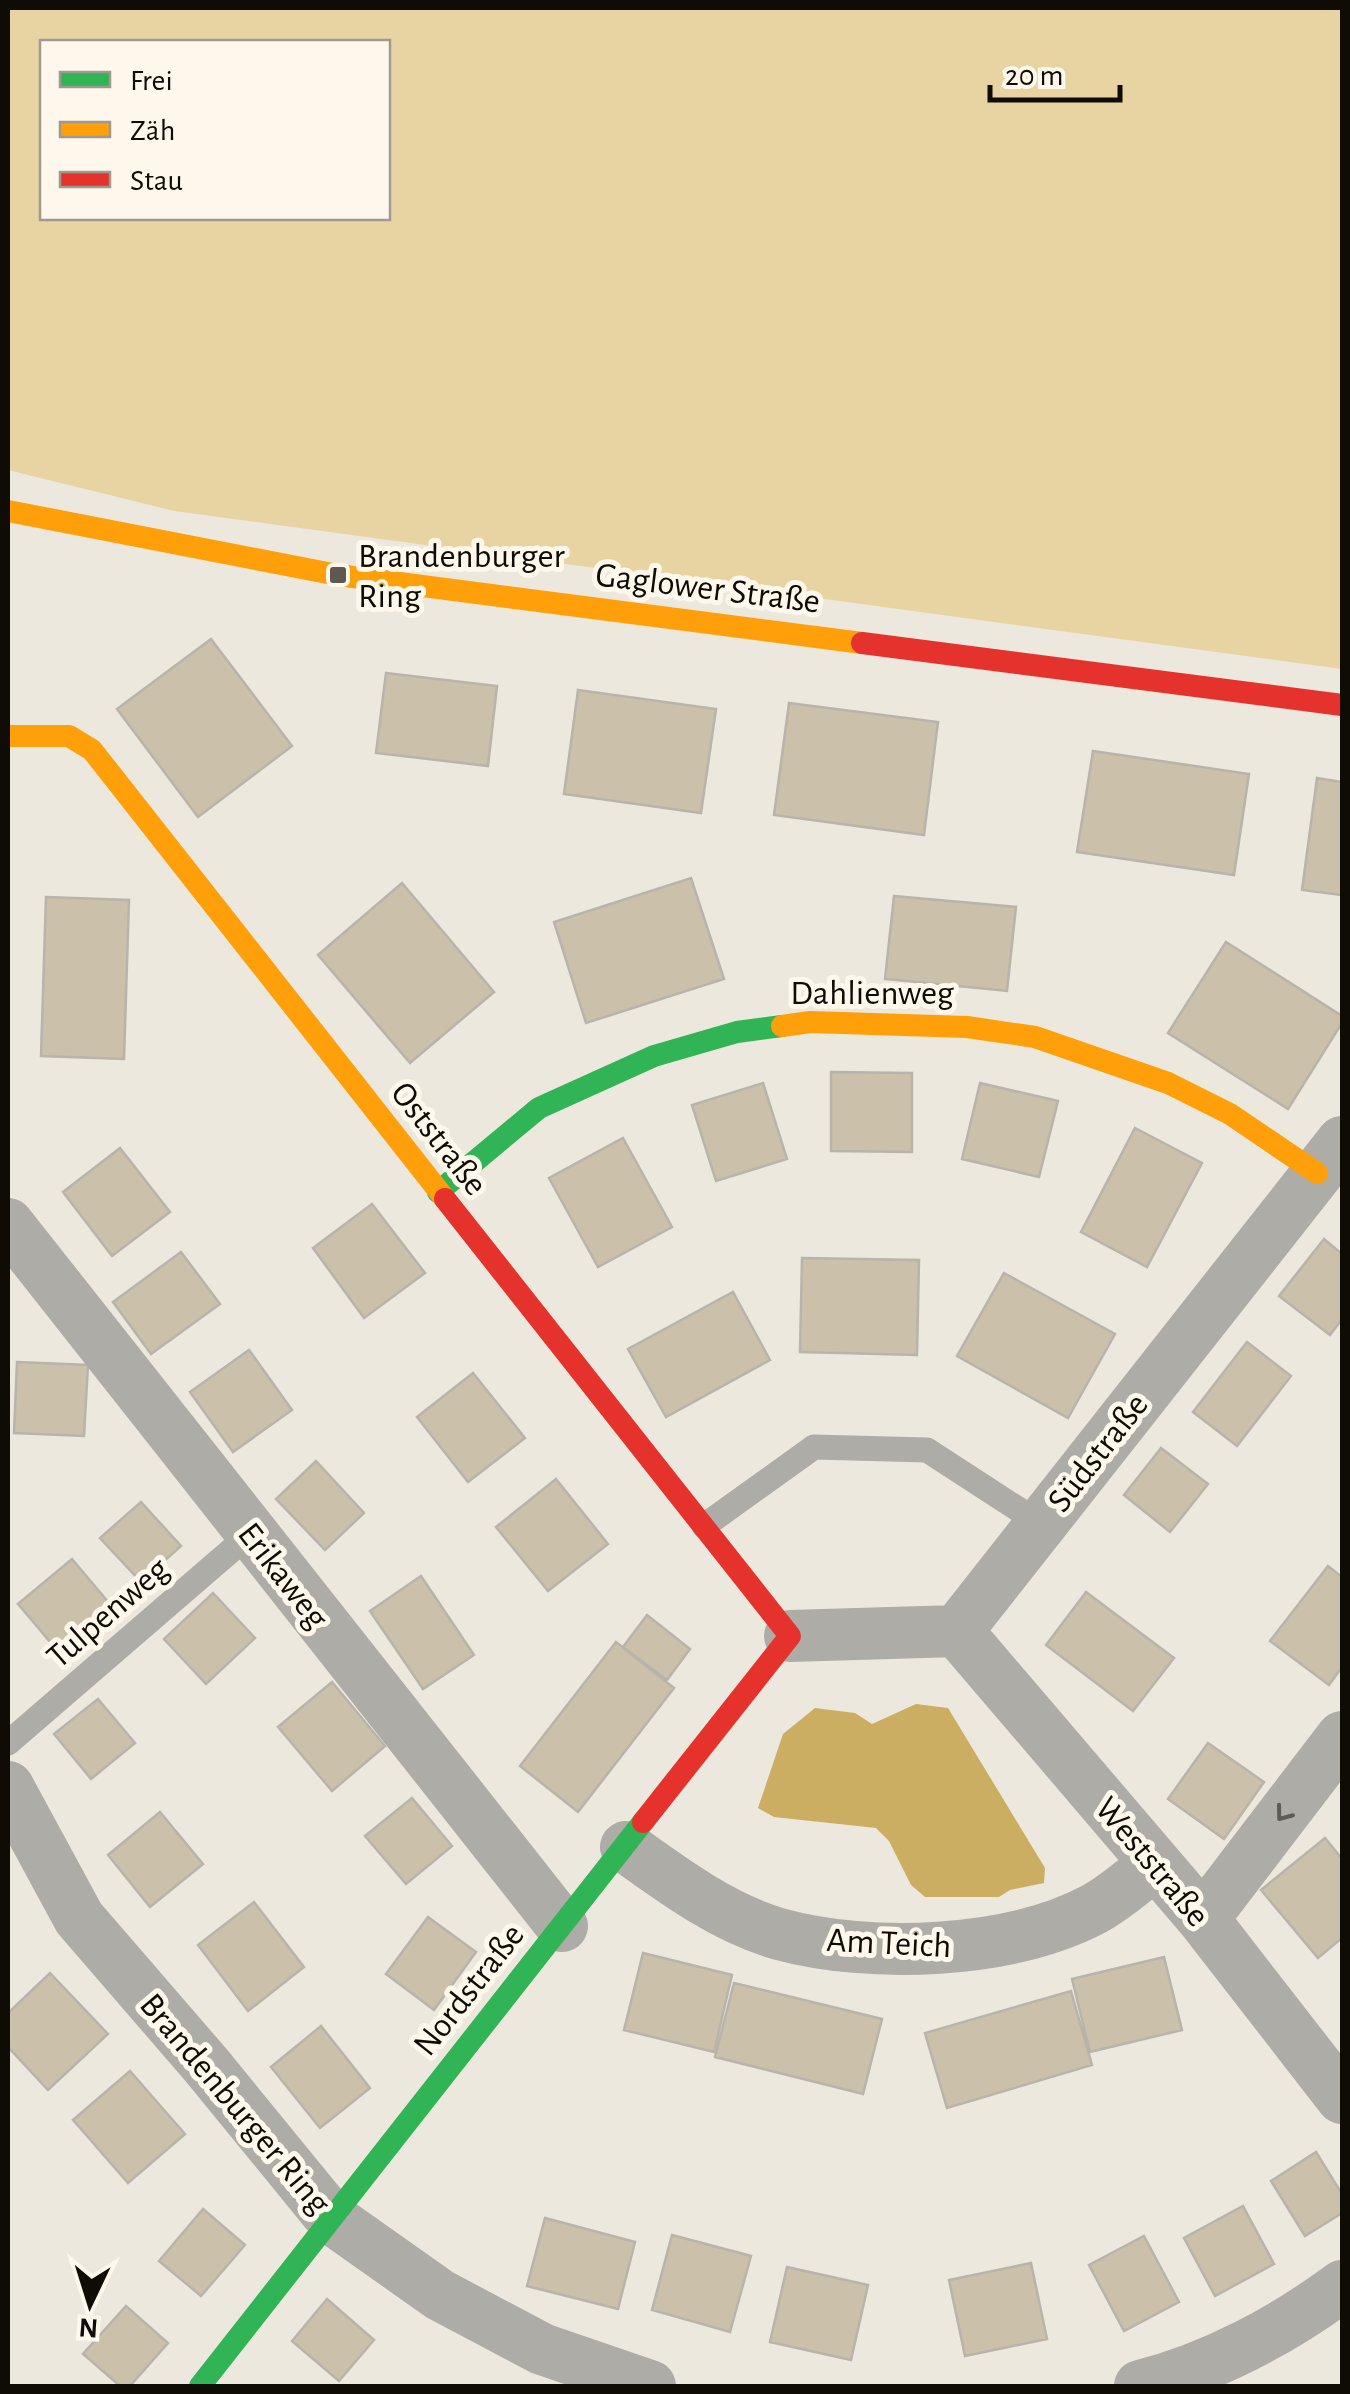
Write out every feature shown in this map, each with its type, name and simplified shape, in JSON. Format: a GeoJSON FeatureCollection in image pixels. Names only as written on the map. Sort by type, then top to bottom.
{"type":"FeatureCollection","features":[{"type":"Feature","properties":{"kind":"street","name":"Gaglower Straße"},"geometry":{"type":"LineString","coordinates":[[8,511],[338,574],[1342,705]]}},
{"type":"Feature","properties":{"kind":"street","name":"Oststraße"},"geometry":{"type":"LineString","coordinates":[[8,736],[69,736],[92,750],[790,1636]]}},
{"type":"Feature","properties":{"kind":"street","name":"Dahlienweg"},"geometry":{"type":"LineString","coordinates":[[438,1192],[539,1108],[654,1056],[737,1032],[810,1022],[967,1027],[1036,1037],[1168,1083],[1330,1157]]}},
{"type":"Feature","properties":{"kind":"street","name":"Südstraße"},"geometry":{"type":"LineString","coordinates":[[957,1631],[1330,1157]]}},
{"type":"Feature","properties":{"kind":"street","name":"Erikaweg"},"geometry":{"type":"LineString","coordinates":[[8,1224],[562,1926]]}},
{"type":"Feature","properties":{"kind":"street"},"geometry":{"type":"LineString","coordinates":[[790,1636],[957,1631]]}},
{"type":"Feature","properties":{"kind":"street","name":"Weststraße"},"geometry":{"type":"LineString","coordinates":[[957,1631],[1203,1920],[1342,2098]]}},
{"type":"Feature","properties":{"kind":"street","name":"Nordstraße"},"geometry":{"type":"LineString","coordinates":[[200,2386],[790,1636]]}},
{"type":"Feature","properties":{"kind":"street"},"geometry":{"type":"LineString","coordinates":[[1203,1920],[1342,1737]]}},
{"type":"Feature","properties":{"kind":"street","name":"Brandenburger Ring"},"geometry":{"type":"LineString","coordinates":[[8,1787],[79,1918],[331,2218],[440,2295],[542,2348],[650,2386]]}},
{"type":"Feature","properties":{"kind":"street","name":"Am Teich"},"geometry":{"type":"LineString","coordinates":[[626,1847],[690,1894],[778,1933],[860,1946],[958,1948],[1021,1936],[1094,1909],[1155,1864]]}},
{"type":"Feature","properties":{"kind":"street"},"geometry":{"type":"LineString","coordinates":[[1140,2386],[1166,2380],[1244,2347],[1342,2286]]}},
{"type":"Feature","properties":{"kind":"lane"},"geometry":{"type":"LineString","coordinates":[[704,1526],[814,1446],[928,1450],[1041,1524]]}},
{"type":"Feature","properties":{"kind":"lane","name":"Tulpenweg"},"geometry":{"type":"LineString","coordinates":[[8,1743],[249,1531]]}},
{"type":"Feature","properties":{"kind":"shaded area"},"geometry":{"type":"Polygon","coordinates":[[[8,8],[1342,8],[1342,669],[174,511],[8,470],[8,8]]]}},
{"type":"Feature","properties":{"kind":"shaded area"},"geometry":{"type":"Polygon","coordinates":[[[916,1704],[948,1708],[1045,1868],[1044,1883],[1010,1890],[999,1897],[925,1897],[911,1885],[889,1841],[876,1828],[774,1817],[758,1808],[783,1734],[815,1708],[855,1713],[872,1724],[916,1704]]]}},
{"type":"Feature","properties":{"kind":"building"},"geometry":{"type":"Polygon","coordinates":[[[211,639],[292,746],[198,817],[117,709],[211,639]]]}},
{"type":"Feature","properties":{"kind":"building"},"geometry":{"type":"Polygon","coordinates":[[[386,673],[497,686],[488,766],[376,753],[386,673]]]}},
{"type":"Feature","properties":{"kind":"building"},"geometry":{"type":"Polygon","coordinates":[[[578,690],[716,709],[701,813],[564,794],[578,690]]]}},
{"type":"Feature","properties":{"kind":"building"},"geometry":{"type":"Polygon","coordinates":[[[789,703],[938,722],[924,835],[774,815],[789,703]]]}},
{"type":"Feature","properties":{"kind":"building"},"geometry":{"type":"Polygon","coordinates":[[[1093,751],[1249,774],[1234,875],[1077,852],[1093,751]]]}},
{"type":"Feature","properties":{"kind":"building"},"geometry":{"type":"Polygon","coordinates":[[[1317,778],[1342,782],[1342,895],[1302,890],[1317,778]]]}},
{"type":"Feature","properties":{"kind":"building"},"geometry":{"type":"Polygon","coordinates":[[[691,878],[724,979],[586,1023],[554,922],[691,878]]]}},
{"type":"Feature","properties":{"kind":"building"},"geometry":{"type":"Polygon","coordinates":[[[402,883],[494,992],[410,1063],[318,955],[402,883]]]}},
{"type":"Feature","properties":{"kind":"building"},"geometry":{"type":"Polygon","coordinates":[[[894,896],[1016,907],[1007,991],[885,979],[894,896]]]}},
{"type":"Feature","properties":{"kind":"building"},"geometry":{"type":"Polygon","coordinates":[[[46,897],[129,900],[124,1059],[41,1056],[46,897]]]}},
{"type":"Feature","properties":{"kind":"building"},"geometry":{"type":"Polygon","coordinates":[[[1226,942],[1342,1016],[1342,1023],[1288,1109],[1168,1033],[1226,942]]]}},
{"type":"Feature","properties":{"kind":"building"},"geometry":{"type":"Polygon","coordinates":[[[831,1072],[912,1073],[912,1152],[831,1151],[831,1072]]]}},
{"type":"Feature","properties":{"kind":"building"},"geometry":{"type":"Polygon","coordinates":[[[763,1083],[787,1159],[716,1181],[692,1105],[763,1083]]]}},
{"type":"Feature","properties":{"kind":"building"},"geometry":{"type":"Polygon","coordinates":[[[980,1083],[1058,1101],[1039,1177],[962,1159],[980,1083]]]}},
{"type":"Feature","properties":{"kind":"building"},"geometry":{"type":"Polygon","coordinates":[[[1135,1128],[1202,1163],[1147,1267],[1081,1232],[1135,1128]]]}},
{"type":"Feature","properties":{"kind":"building"},"geometry":{"type":"Polygon","coordinates":[[[623,1138],[672,1227],[598,1267],[549,1178],[623,1138]]]}},
{"type":"Feature","properties":{"kind":"building"},"geometry":{"type":"Polygon","coordinates":[[[120,1148],[170,1212],[112,1256],[63,1192],[120,1148]]]}},
{"type":"Feature","properties":{"kind":"building"},"geometry":{"type":"Polygon","coordinates":[[[372,1204],[425,1273],[364,1318],[313,1248],[372,1204]]]}},
{"type":"Feature","properties":{"kind":"building"},"geometry":{"type":"Polygon","coordinates":[[[1324,1239],[1342,1254],[1342,1319],[1330,1335],[1279,1296],[1324,1239]]]}},
{"type":"Feature","properties":{"kind":"building"},"geometry":{"type":"Polygon","coordinates":[[[181,1252],[220,1304],[151,1354],[113,1302],[181,1252]]]}},
{"type":"Feature","properties":{"kind":"building"},"geometry":{"type":"Polygon","coordinates":[[[802,1258],[919,1260],[917,1355],[800,1352],[802,1258]]]}},
{"type":"Feature","properties":{"kind":"building"},"geometry":{"type":"Polygon","coordinates":[[[1004,1273],[1115,1334],[1068,1418],[957,1356],[1004,1273]]]}},
{"type":"Feature","properties":{"kind":"building"},"geometry":{"type":"Polygon","coordinates":[[[733,1292],[770,1360],[666,1417],[628,1349],[733,1292]]]}},
{"type":"Feature","properties":{"kind":"building"},"geometry":{"type":"Polygon","coordinates":[[[1247,1342],[1291,1376],[1237,1446],[1193,1412],[1247,1342]]]}},
{"type":"Feature","properties":{"kind":"building"},"geometry":{"type":"Polygon","coordinates":[[[249,1350],[292,1410],[233,1452],[190,1392],[249,1350]]]}},
{"type":"Feature","properties":{"kind":"building"},"geometry":{"type":"Polygon","coordinates":[[[17,1362],[88,1365],[84,1436],[14,1433],[17,1362]]]}},
{"type":"Feature","properties":{"kind":"building"},"geometry":{"type":"Polygon","coordinates":[[[473,1373],[525,1438],[468,1482],[417,1417],[473,1373]]]}},
{"type":"Feature","properties":{"kind":"building"},"geometry":{"type":"Polygon","coordinates":[[[1161,1448],[1208,1484],[1170,1532],[1124,1495],[1161,1448]]]}},
{"type":"Feature","properties":{"kind":"building"},"geometry":{"type":"Polygon","coordinates":[[[316,1461],[364,1513],[325,1550],[276,1499],[316,1461]]]}},
{"type":"Feature","properties":{"kind":"building"},"geometry":{"type":"Polygon","coordinates":[[[556,1479],[608,1544],[548,1591],[496,1527],[556,1479]]]}},
{"type":"Feature","properties":{"kind":"building"},"geometry":{"type":"Polygon","coordinates":[[[141,1502],[181,1546],[141,1582],[100,1538],[141,1502]]]}},
{"type":"Feature","properties":{"kind":"building"},"geometry":{"type":"Polygon","coordinates":[[[72,1559],[110,1604],[56,1649],[18,1604],[72,1559]]]}},
{"type":"Feature","properties":{"kind":"building"},"geometry":{"type":"Polygon","coordinates":[[[1328,1566],[1342,1577],[1342,1667],[1329,1685],[1270,1641],[1328,1566]]]}},
{"type":"Feature","properties":{"kind":"building"},"geometry":{"type":"Polygon","coordinates":[[[421,1576],[474,1655],[423,1689],[370,1611],[421,1576]]]}},
{"type":"Feature","properties":{"kind":"building"},"geometry":{"type":"Polygon","coordinates":[[[1086,1592],[1174,1658],[1133,1711],[1046,1645],[1086,1592]]]}},
{"type":"Feature","properties":{"kind":"building"},"geometry":{"type":"Polygon","coordinates":[[[213,1593],[255,1638],[206,1684],[164,1639],[213,1593]]]}},
{"type":"Feature","properties":{"kind":"building"},"geometry":{"type":"Polygon","coordinates":[[[647,1615],[690,1649],[667,1680],[623,1647],[647,1615]]]}},
{"type":"Feature","properties":{"kind":"building"},"geometry":{"type":"Polygon","coordinates":[[[616,1642],[674,1688],[578,1812],[520,1766],[616,1642]]]}},
{"type":"Feature","properties":{"kind":"building"},"geometry":{"type":"Polygon","coordinates":[[[332,1682],[385,1746],[332,1791],[278,1727],[332,1682]]]}},
{"type":"Feature","properties":{"kind":"building"},"geometry":{"type":"Polygon","coordinates":[[[98,1699],[135,1743],[91,1779],[54,1734],[98,1699]]]}},
{"type":"Feature","properties":{"kind":"building"},"geometry":{"type":"Polygon","coordinates":[[[1208,1743],[1264,1782],[1224,1839],[1168,1799],[1208,1743]]]}},
{"type":"Feature","properties":{"kind":"building"},"geometry":{"type":"Polygon","coordinates":[[[412,1798],[452,1846],[406,1884],[365,1836],[412,1798]]]}},
{"type":"Feature","properties":{"kind":"building"},"geometry":{"type":"Polygon","coordinates":[[[160,1812],[203,1864],[150,1907],[108,1855],[160,1812]]]}},
{"type":"Feature","properties":{"kind":"building"},"geometry":{"type":"Polygon","coordinates":[[[1325,1838],[1342,1859],[1342,1938],[1318,1958],[1261,1890],[1325,1838]]]}},
{"type":"Feature","properties":{"kind":"building"},"geometry":{"type":"Polygon","coordinates":[[[254,1902],[304,1967],[248,2011],[198,1945],[254,1902]]]}},
{"type":"Feature","properties":{"kind":"building"},"geometry":{"type":"Polygon","coordinates":[[[428,1917],[476,1952],[434,2010],[386,1974],[428,1917]]]}},
{"type":"Feature","properties":{"kind":"building"},"geometry":{"type":"Polygon","coordinates":[[[643,1953],[732,1975],[714,2052],[624,2030],[643,1953]]]}},
{"type":"Feature","properties":{"kind":"building"},"geometry":{"type":"Polygon","coordinates":[[[1164,1957],[1182,2030],[1090,2052],[1072,1979],[1164,1957]]]}},
{"type":"Feature","properties":{"kind":"building"},"geometry":{"type":"Polygon","coordinates":[[[50,1973],[108,2034],[48,2090],[8,2047],[8,2013],[50,1973]]]}},
{"type":"Feature","properties":{"kind":"building"},"geometry":{"type":"Polygon","coordinates":[[[734,1983],[882,2019],[863,2094],[715,2057],[734,1983]]]}},
{"type":"Feature","properties":{"kind":"building"},"geometry":{"type":"Polygon","coordinates":[[[1071,1991],[1092,2065],[947,2108],[925,2033],[1071,1991]]]}},
{"type":"Feature","properties":{"kind":"building"},"geometry":{"type":"Polygon","coordinates":[[[321,2026],[370,2088],[320,2128],[271,2067],[321,2026]]]}},
{"type":"Feature","properties":{"kind":"building"},"geometry":{"type":"Polygon","coordinates":[[[130,2071],[185,2134],[128,2183],[73,2120],[130,2071]]]}},
{"type":"Feature","properties":{"kind":"building"},"geometry":{"type":"Polygon","coordinates":[[[1316,2152],[1342,2194],[1342,2213],[1305,2236],[1271,2181],[1316,2152]]]}},
{"type":"Feature","properties":{"kind":"building"},"geometry":{"type":"Polygon","coordinates":[[[1243,2206],[1274,2264],[1215,2296],[1184,2238],[1243,2206]]]}},
{"type":"Feature","properties":{"kind":"building"},"geometry":{"type":"Polygon","coordinates":[[[203,2209],[245,2245],[201,2296],[159,2261],[203,2209]]]}},
{"type":"Feature","properties":{"kind":"building"},"geometry":{"type":"Polygon","coordinates":[[[545,2218],[635,2242],[618,2309],[527,2286],[545,2218]]]}},
{"type":"Feature","properties":{"kind":"building"},"geometry":{"type":"Polygon","coordinates":[[[672,2235],[751,2256],[730,2332],[652,2310],[672,2235]]]}},
{"type":"Feature","properties":{"kind":"building"},"geometry":{"type":"Polygon","coordinates":[[[1144,2236],[1179,2302],[1124,2331],[1089,2265],[1144,2236]]]}},
{"type":"Feature","properties":{"kind":"building"},"geometry":{"type":"Polygon","coordinates":[[[1031,2263],[1047,2339],[965,2356],[949,2280],[1031,2263]]]}},
{"type":"Feature","properties":{"kind":"building"},"geometry":{"type":"Polygon","coordinates":[[[787,2267],[868,2285],[851,2360],[770,2342],[787,2267]]]}},
{"type":"Feature","properties":{"kind":"building"},"geometry":{"type":"Polygon","coordinates":[[[327,2299],[374,2340],[339,2381],[292,2341],[327,2299]]]}},
{"type":"Feature","properties":{"kind":"building"},"geometry":{"type":"Polygon","coordinates":[[[126,2306],[168,2343],[130,2386],[120,2386],[83,2354],[126,2306]]]}},
{"type":"Feature","properties":{"kind":"traffic: fast"},"geometry":{"type":"LineString","coordinates":[[438,1192],[539,1108],[654,1056],[737,1032],[782,1026]]}},
{"type":"Feature","properties":{"kind":"traffic: fast"},"geometry":{"type":"LineString","coordinates":[[200,2386],[643,1822]]}},
{"type":"Feature","properties":{"kind":"traffic: slow"},"geometry":{"type":"LineString","coordinates":[[8,511],[338,575],[862,643]]}},
{"type":"Feature","properties":{"kind":"traffic: slow"},"geometry":{"type":"LineString","coordinates":[[8,736],[69,736],[92,750],[445,1199]]}},
{"type":"Feature","properties":{"kind":"traffic: slow"},"geometry":{"type":"LineString","coordinates":[[782,1026],[810,1022],[967,1027],[1035,1037],[1168,1083],[1230,1114],[1317,1173]]}},
{"type":"Feature","properties":{"kind":"traffic: jam"},"geometry":{"type":"LineString","coordinates":[[862,643],[1342,705]]}},
{"type":"Feature","properties":{"kind":"traffic: jam"},"geometry":{"type":"LineString","coordinates":[[445,1199],[790,1636],[643,1822]]}},
{"type":"Feature","properties":{"kind":"place","name":"Brandenburger Ring"},"geometry":{"type":"Point","coordinates":[338,575]}}]}
